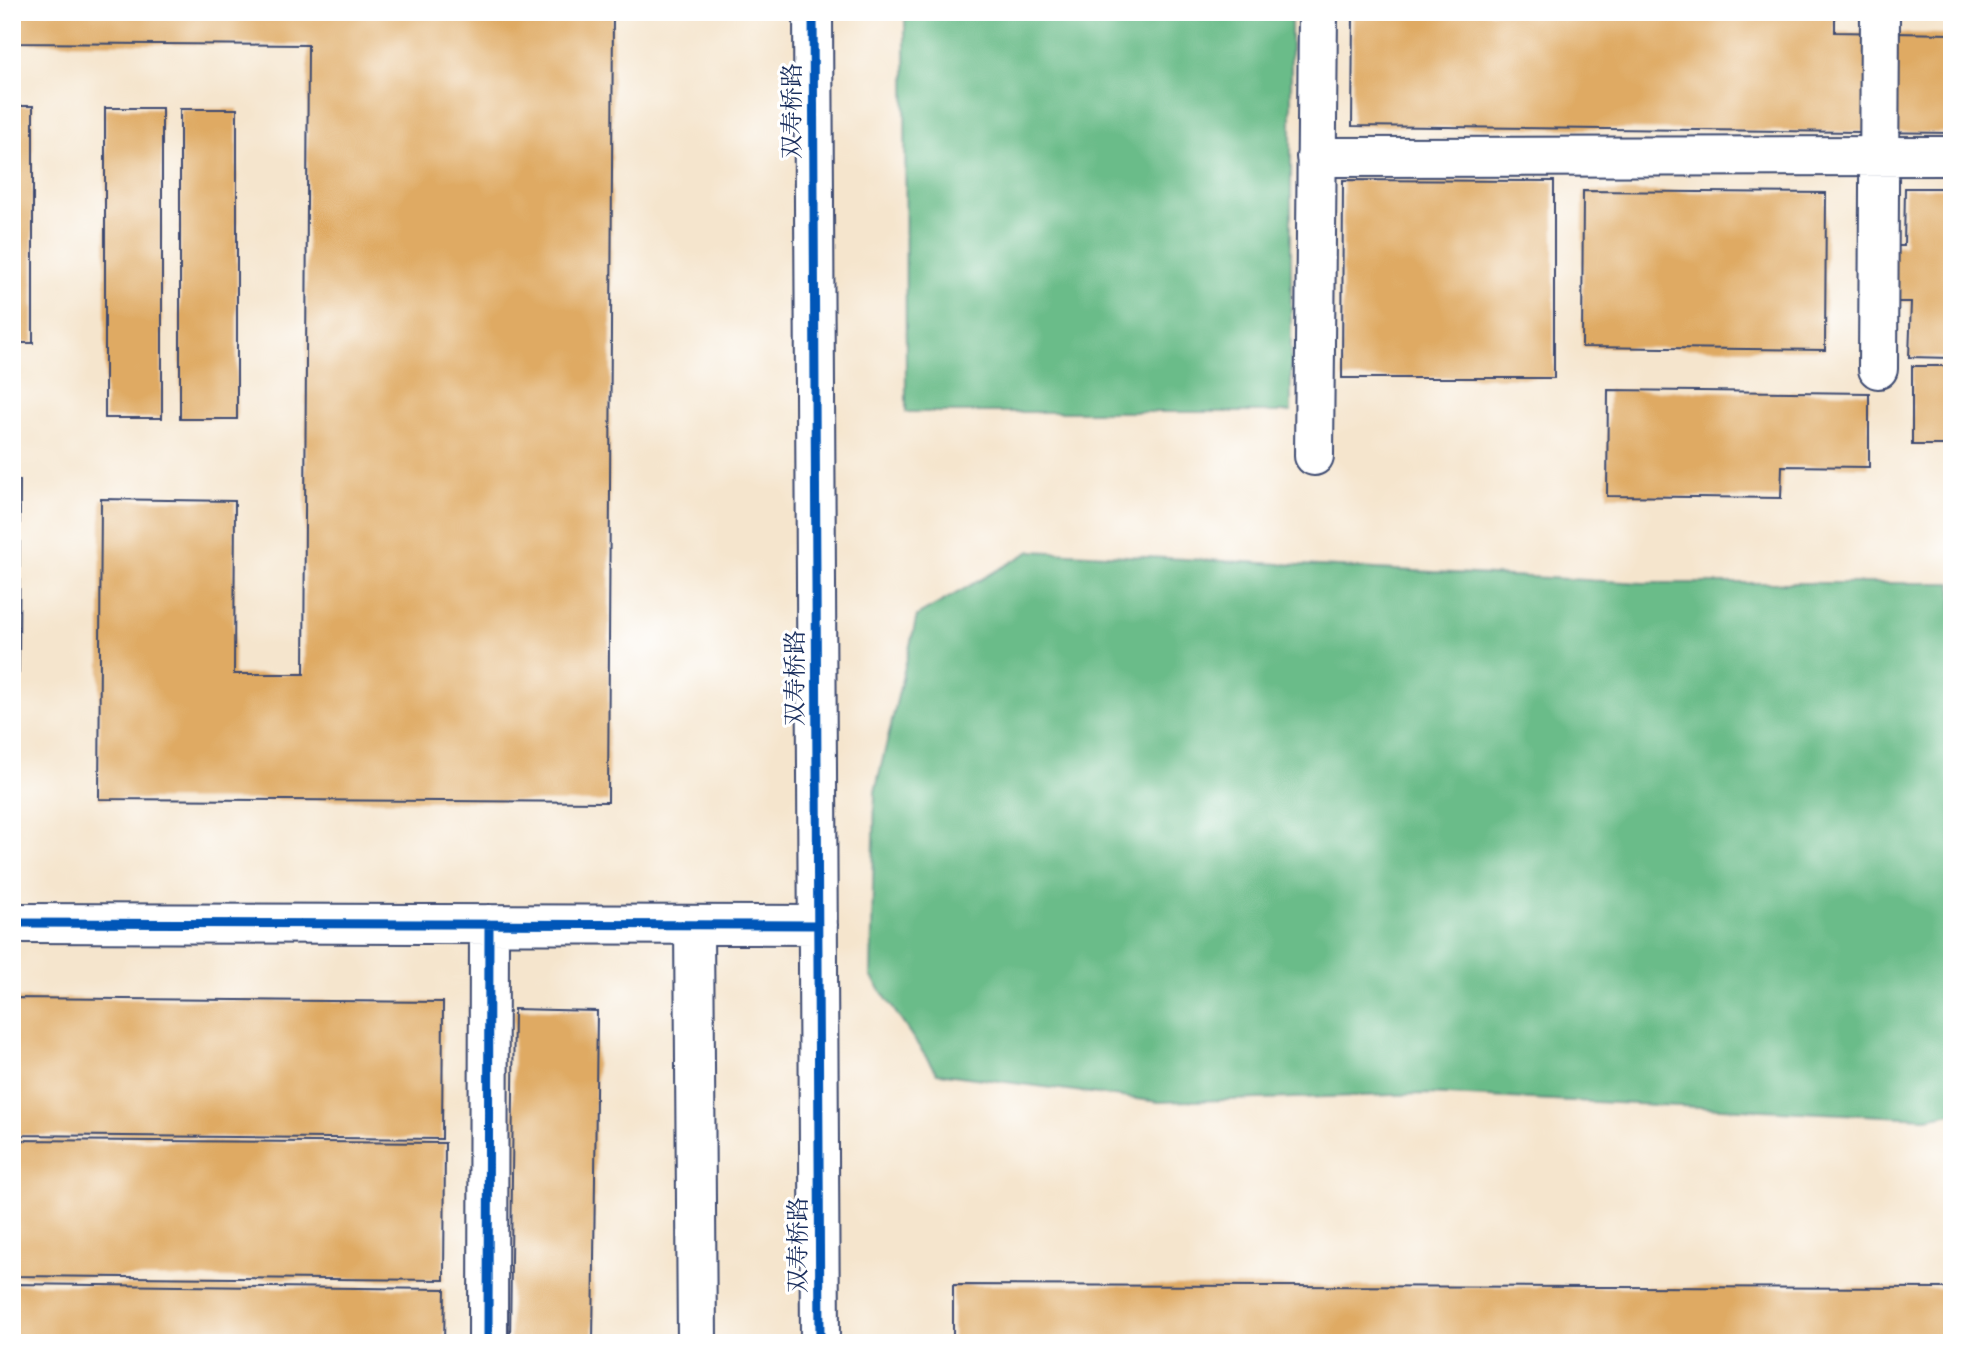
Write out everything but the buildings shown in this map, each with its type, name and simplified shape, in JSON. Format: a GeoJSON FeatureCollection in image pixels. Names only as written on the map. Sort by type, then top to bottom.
{"type":"FeatureCollection","features":[{"type":"Feature","properties":{"kind":"street","name":"双寿桥路"},"geometry":{"type":"LineString","coordinates":[[813,12],[820,1343]]}},
{"type":"Feature","properties":{"kind":"street"},"geometry":{"type":"LineString","coordinates":[[1314,456],[1318,12]]}},
{"type":"Feature","properties":{"kind":"street"},"geometry":{"type":"LineString","coordinates":[[1878,369],[1880,12]]}},
{"type":"Feature","properties":{"kind":"street"},"geometry":{"type":"LineString","coordinates":[[1316,157],[1952,156]]}},
{"type":"Feature","properties":{"kind":"street"},"geometry":{"type":"LineString","coordinates":[[12,923],[818,925]]}},
{"type":"Feature","properties":{"kind":"street"},"geometry":{"type":"LineString","coordinates":[[488,1343],[489,924]]}},
{"type":"Feature","properties":{"kind":"street"},"geometry":{"type":"LineString","coordinates":[[694,925],[697,1343]]}},
{"type":"Feature","properties":{"kind":"green space"},"geometry":{"type":"Polygon","coordinates":[[[905,12],[1291,12],[1291,412],[906,412],[905,12]]]}},
{"type":"Feature","properties":{"kind":"green space"},"geometry":{"type":"Polygon","coordinates":[[[1031,551],[1643,583],[1952,583],[1952,1113],[1927,1118],[1426,1094],[1159,1102],[937,1073],[871,976],[875,792],[917,616],[1031,551]]]}},
{"type":"Feature","properties":{"kind":"cycle path"},"geometry":{"type":"LineString","coordinates":[[813,12],[820,1343]]}},
{"type":"Feature","properties":{"kind":"cycle path"},"geometry":{"type":"LineString","coordinates":[[12,923],[818,925]]}},
{"type":"Feature","properties":{"kind":"cycle path"},"geometry":{"type":"LineString","coordinates":[[488,1343],[489,924]]}}]}
